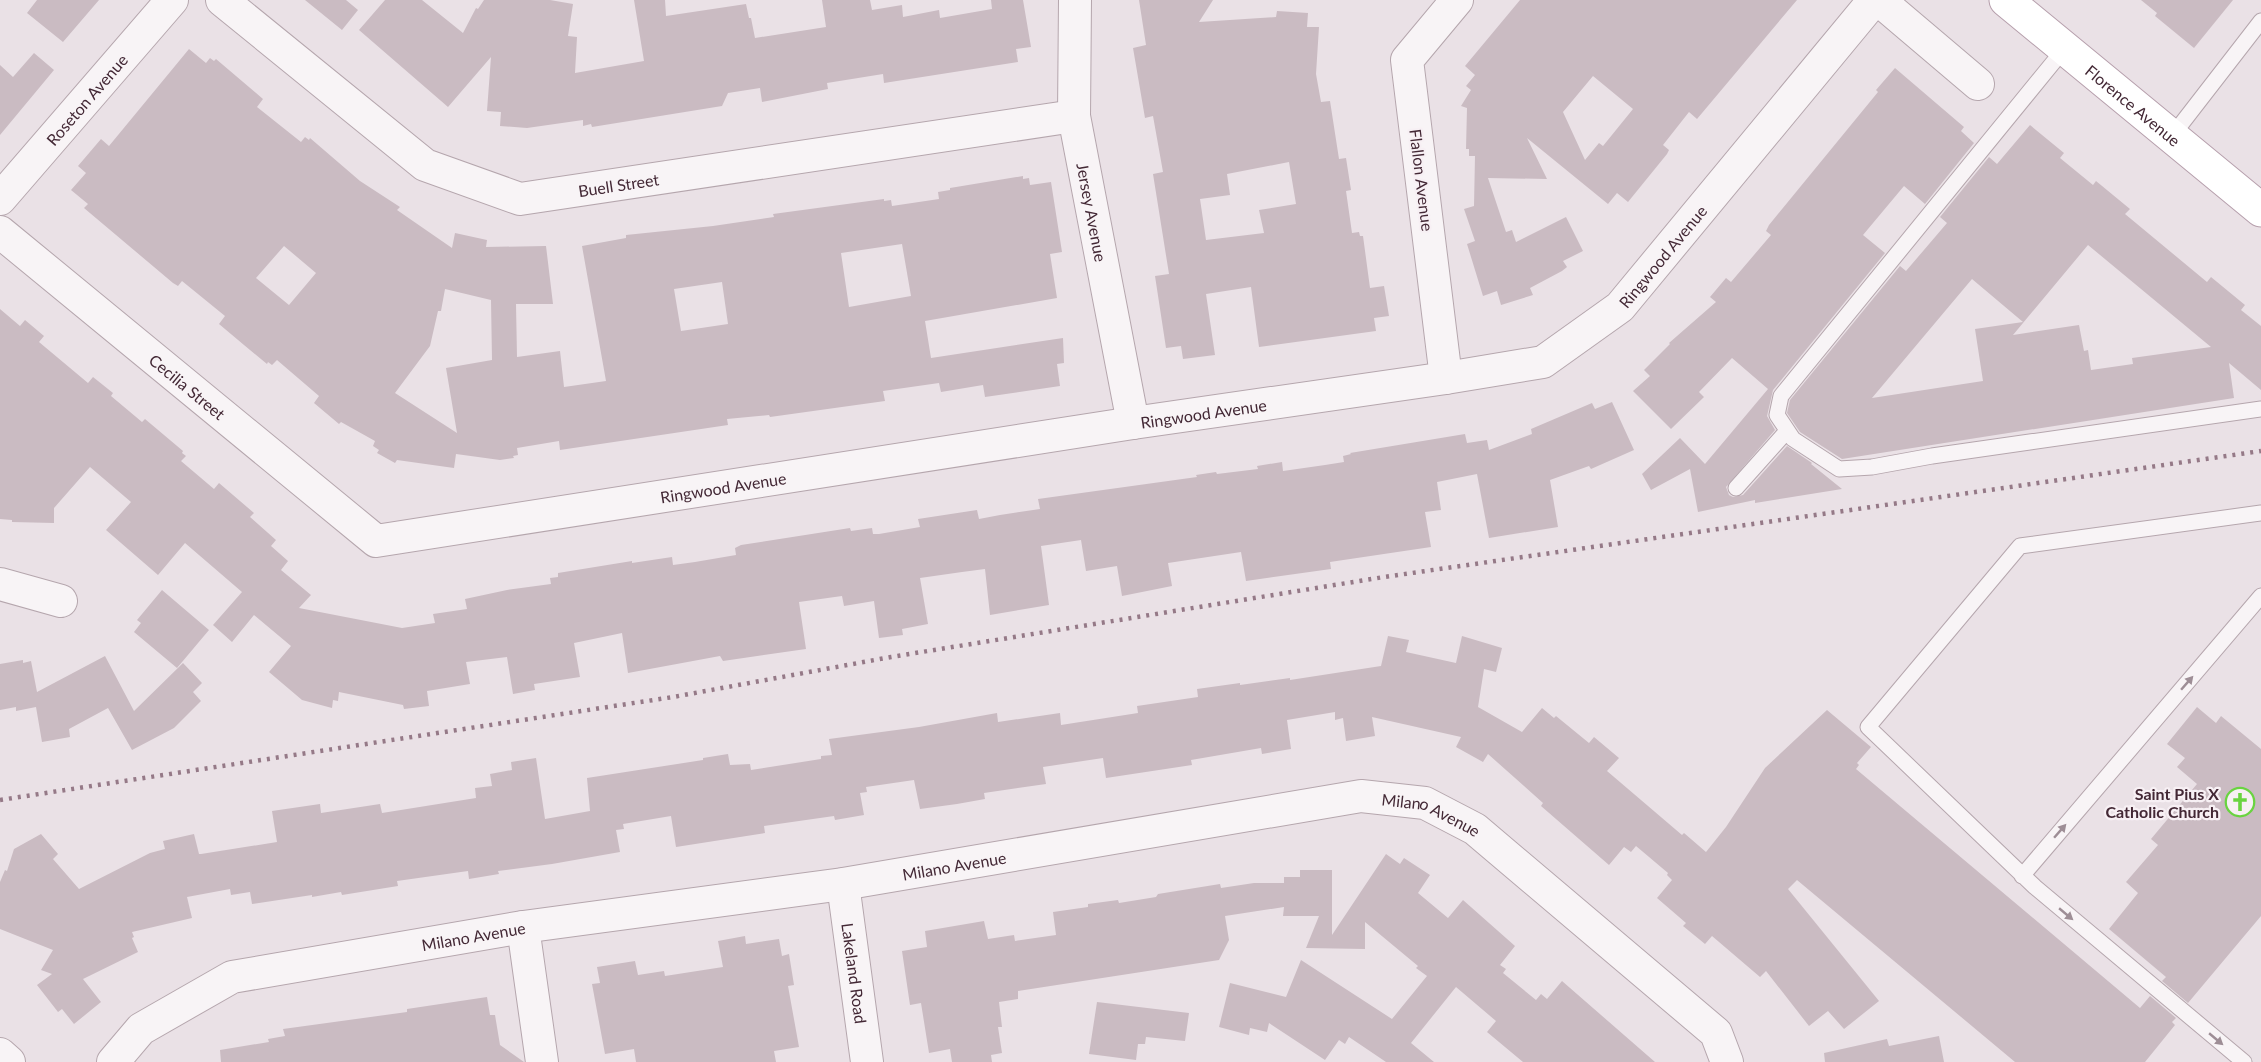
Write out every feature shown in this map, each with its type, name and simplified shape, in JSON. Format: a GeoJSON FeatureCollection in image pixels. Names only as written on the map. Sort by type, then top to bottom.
{"type":"FeatureCollection","features":[{"type":"Feature","properties":{"kind":"main road","name":"Florence Avenue"},"geometry":{"type":"LineString","coordinates":[[2006,0],[2261,210]]}},
{"type":"Feature","properties":{"kind":"street","name":"Roseton Avenue"},"geometry":{"type":"LineString","coordinates":[[0,199],[172,0]]}},
{"type":"Feature","properties":{"kind":"street","name":"Buell Street"},"geometry":{"type":"LineString","coordinates":[[222,0],[425,165],[520,199],[1074,116]]}},
{"type":"Feature","properties":{"kind":"street","name":"Jersey Avenue"},"geometry":{"type":"LineString","coordinates":[[1075,0],[1074,116],[1133,423]]}},
{"type":"Feature","properties":{"kind":"street","name":"Flallon Avenue"},"geometry":{"type":"LineString","coordinates":[[1446,378],[1407,60],[1457,0]]}},
{"type":"Feature","properties":{"kind":"street","name":"Ringwood Avenue"},"geometry":{"type":"LineString","coordinates":[[376,541],[1133,423],[1544,362],[1620,307],[1874,0]]}},
{"type":"Feature","properties":{"kind":"street"},"geometry":{"type":"LineString","coordinates":[[1879,0],[1978,84]]}},
{"type":"Feature","properties":{"kind":"street","name":"Cecilia Street"},"geometry":{"type":"LineString","coordinates":[[0,232],[376,541]]}},
{"type":"Feature","properties":{"kind":"street"},"geometry":{"type":"LineString","coordinates":[[0,584],[61,601]]}},
{"type":"Feature","properties":{"kind":"street","name":"Milano Avenue"},"geometry":{"type":"LineString","coordinates":[[113,1062],[141,1029],[232,977],[523,927],[843,884],[1361,796],[1425,803],[1475,829],[1716,1033],[1727,1062]]}},
{"type":"Feature","properties":{"kind":"street","name":"Lakeland Road"},"geometry":{"type":"LineString","coordinates":[[843,884],[867,1062]]}},
{"type":"Feature","properties":{"kind":"street"},"geometry":{"type":"LineString","coordinates":[[523,927],[543,1062]]}},
{"type":"Feature","properties":{"kind":"street"},"geometry":{"type":"LineString","coordinates":[[0,1054],[9,1062]]}},
{"type":"Feature","properties":{"kind":"lane"},"geometry":{"type":"LineString","coordinates":[[2172,136],[2261,21]]}},
{"type":"Feature","properties":{"kind":"lane"},"geometry":{"type":"LineString","coordinates":[[2065,48],[1781,396],[1777,415],[1793,439],[1839,469],[1872,467],[1932,456],[2261,409]]}},
{"type":"Feature","properties":{"kind":"lane"},"geometry":{"type":"LineString","coordinates":[[1736,488],[1788,431]]}},
{"type":"Feature","properties":{"kind":"lane"},"geometry":{"type":"LineString","coordinates":[[2244,1062],[2022,876],[1868,727],[2020,546],[2261,513]]}},
{"type":"Feature","properties":{"kind":"lane"},"geometry":{"type":"LineString","coordinates":[[2022,876],[2261,596]]}},
{"type":"Feature","properties":{"kind":"building"},"geometry":{"type":"Polygon","coordinates":[[[37,0],[99,0],[63,42],[27,13],[37,0]]]}},
{"type":"Feature","properties":{"kind":"building"},"geometry":{"type":"Polygon","coordinates":[[[305,0],[346,0],[358,10],[342,30],[305,0]]]}},
{"type":"Feature","properties":{"kind":"building"},"geometry":{"type":"Polygon","coordinates":[[[385,0],[422,0],[463,33],[476,8],[478,9],[484,0],[550,0],[573,4],[568,36],[577,37],[575,73],[644,61],[634,0],[665,0],[666,16],[746,4],[755,38],[826,27],[822,0],[870,0],[872,10],[902,5],[903,17],[939,10],[940,18],[992,9],[991,0],[1023,0],[1031,47],[1016,49],[1018,62],[884,83],[883,74],[827,83],[828,89],[762,102],[760,88],[728,93],[722,106],[592,127],[591,124],[583,126],[583,120],[527,128],[500,126],[501,112],[487,111],[491,57],[448,107],[359,30],[385,0]]]}},
{"type":"Feature","properties":{"kind":"building"},"geometry":{"type":"Polygon","coordinates":[[[1139,0],[1213,0],[1199,22],[1276,17],[1277,11],[1308,13],[1307,27],[1319,27],[1316,74],[1321,102],[1330,101],[1339,159],[1346,158],[1351,190],[1346,191],[1352,233],[1359,232],[1360,236],[1363,236],[1370,288],[1384,286],[1389,316],[1374,318],[1376,331],[1259,347],[1251,287],[1206,294],[1215,355],[1183,359],[1181,346],[1166,348],[1155,276],[1169,274],[1153,174],[1163,172],[1153,116],[1145,118],[1133,48],[1146,45],[1139,0]],[[1289,162],[1227,174],[1230,195],[1200,199],[1206,240],[1264,233],[1259,210],[1296,204],[1289,162]]]}},
{"type":"Feature","properties":{"kind":"building"},"geometry":{"type":"Polygon","coordinates":[[[1520,0],[1797,0],[1697,119],[1689,112],[1663,145],[1669,150],[1667,154],[1628,202],[1617,193],[1608,204],[1527,138],[1547,179],[1488,178],[1506,232],[1512,230],[1516,242],[1566,217],[1583,251],[1563,261],[1567,267],[1562,271],[1530,288],[1533,295],[1501,305],[1497,291],[1483,296],[1467,244],[1475,241],[1464,209],[1474,206],[1475,156],[1469,156],[1469,149],[1466,149],[1467,108],[1461,106],[1471,90],[1466,86],[1475,75],[1465,66],[1520,0]],[[1593,76],[1563,112],[1585,160],[1599,143],[1603,146],[1633,109],[1593,76]]]}},
{"type":"Feature","properties":{"kind":"building"},"geometry":{"type":"Polygon","coordinates":[[[2141,0],[2233,0],[2194,48],[2155,16],[2157,13],[2141,0]]]}},
{"type":"Feature","properties":{"kind":"building"},"geometry":{"type":"Polygon","coordinates":[[[189,49],[206,63],[210,58],[214,61],[216,59],[263,99],[257,107],[301,142],[305,137],[309,140],[310,138],[360,181],[400,207],[397,210],[452,248],[455,233],[487,240],[486,247],[546,246],[553,304],[516,304],[517,357],[560,351],[564,387],[606,381],[582,246],[626,238],[626,235],[713,226],[774,217],[773,214],[884,199],[884,201],[891,200],[892,206],[939,199],[938,192],[950,190],[950,188],[1023,176],[1023,179],[1029,178],[1030,185],[1051,182],[1062,252],[1050,254],[1057,298],[925,321],[931,358],[1063,338],[1064,363],[1057,364],[1060,386],[985,397],[983,385],[941,392],[939,383],[883,391],[885,401],[770,417],[769,415],[727,419],[728,425],[560,450],[559,441],[517,448],[518,455],[513,456],[514,458],[500,460],[456,454],[454,468],[397,460],[395,463],[377,453],[379,450],[373,446],[375,441],[341,422],[339,424],[314,403],[319,396],[277,360],[272,365],[268,362],[267,364],[219,324],[225,316],[182,281],[178,286],[173,283],[84,208],[88,204],[71,190],[86,173],[78,166],[101,139],[109,146],[189,49]],[[902,244],[841,253],[849,307],[911,296],[902,244]],[[284,246],[256,278],[289,305],[316,273],[284,246]],[[722,282],[674,289],[681,331],[728,324],[722,282]],[[445,289],[441,311],[438,311],[430,346],[395,393],[457,433],[446,368],[492,360],[491,300],[445,289]]]}},
{"type":"Feature","properties":{"kind":"building"},"geometry":{"type":"Polygon","coordinates":[[[34,53],[54,70],[0,135],[0,65],[13,77],[34,53]]]}},
{"type":"Feature","properties":{"kind":"building"},"geometry":{"type":"Polygon","coordinates":[[[1895,68],[1964,127],[1961,131],[1974,143],[1925,204],[1904,186],[1863,235],[1885,253],[1773,390],[1767,416],[1775,430],[1726,487],[1729,495],[1733,497],[1743,495],[1787,446],[1812,463],[1842,489],[1755,503],[1755,500],[1698,512],[1690,469],[1651,490],[1642,474],[1680,438],[1705,464],[1768,389],[1732,358],[1699,392],[1704,397],[1671,429],[1633,391],[1650,376],[1644,370],[1669,343],[1716,302],[1710,297],[1726,278],[1731,282],[1771,235],[1766,231],[1769,225],[1895,68]]]}},
{"type":"Feature","properties":{"kind":"building"},"geometry":{"type":"Polygon","coordinates":[[[2030,125],[2064,153],[2060,158],[2093,185],[2096,181],[2130,209],[2125,214],[2207,282],[2211,277],[2245,305],[2241,310],[2261,326],[2261,390],[2229,363],[2234,398],[1842,459],[1800,432],[1787,413],[1790,400],[1900,266],[1906,271],[1947,223],[1940,217],[1989,157],[1997,164],[2030,125]],[[2088,245],[2013,335],[2079,325],[2084,351],[2088,350],[2091,370],[2133,364],[2132,358],[2211,347],[2088,245]],[[1972,279],[1872,398],[1983,381],[1975,329],[2023,322],[1972,279]]]}},
{"type":"Feature","properties":{"kind":"building"},"geometry":{"type":"Polygon","coordinates":[[[0,309],[20,326],[25,320],[44,336],[39,342],[88,383],[93,377],[113,393],[111,396],[142,422],[145,419],[183,451],[182,453],[186,456],[181,461],[214,489],[219,483],[254,513],[250,517],[276,540],[271,546],[288,561],[281,570],[311,595],[299,608],[402,628],[435,623],[433,614],[467,609],[465,599],[551,584],[550,578],[558,577],[558,573],[672,557],[673,565],[695,562],[736,555],[735,548],[741,545],[850,528],[851,531],[872,528],[873,534],[879,534],[920,527],[918,519],[977,510],[979,519],[1040,509],[1038,499],[1197,477],[1196,475],[1216,472],[1217,474],[1258,469],[1257,466],[1282,462],[1283,471],[1325,465],[1344,462],[1343,456],[1350,453],[1465,434],[1467,443],[1487,440],[1489,450],[1532,434],[1531,429],[1592,403],[1595,409],[1612,402],[1634,450],[1591,469],[1589,466],[1550,480],[1558,527],[1489,538],[1477,474],[1437,482],[1441,510],[1425,512],[1431,547],[1330,562],[1331,569],[1246,581],[1241,552],[1168,563],[1172,586],[1122,596],[1117,566],[1086,571],[1081,540],[1041,546],[1049,605],[990,615],[985,569],[920,578],[928,624],[902,629],[903,635],[879,638],[874,601],[844,606],[842,596],[799,602],[806,649],[723,661],[720,656],[628,673],[622,633],[574,643],[580,677],[534,684],[535,690],[513,694],[507,657],[466,662],[470,684],[427,691],[429,706],[404,709],[403,705],[339,692],[338,701],[333,700],[332,708],[302,700],[269,672],[291,646],[254,615],[232,642],[213,625],[242,592],[185,543],[158,575],[106,530],[131,502],[90,467],[54,508],[54,523],[12,522],[12,520],[0,519],[0,309]]]}},
{"type":"Feature","properties":{"kind":"building"},"geometry":{"type":"Polygon","coordinates":[[[162,590],[209,630],[177,668],[134,632],[141,623],[137,620],[162,590]]]}},
{"type":"Feature","properties":{"kind":"building"},"geometry":{"type":"Polygon","coordinates":[[[1388,636],[1409,640],[1406,652],[1456,663],[1462,636],[1502,648],[1496,672],[1484,669],[1478,707],[1522,732],[1542,708],[1554,718],[1556,716],[1589,743],[1594,737],[1619,758],[1607,771],[1682,835],[1684,833],[1706,852],[1726,827],[1765,768],[1827,710],[1871,747],[1857,763],[1859,765],[1856,769],[2140,1008],[2150,996],[2176,1018],[2172,1022],[2175,1025],[2145,1062],[2015,1062],[1797,880],[1788,889],[1879,1001],[1844,1029],[1828,1011],[1809,1026],[1766,971],[1760,977],[1712,936],[1705,944],[1683,926],[1686,923],[1657,898],[1672,880],[1667,875],[1668,873],[1636,846],[1631,852],[1624,847],[1609,865],[1541,806],[1543,803],[1488,754],[1483,762],[1456,747],[1461,737],[1372,717],[1375,736],[1346,741],[1343,718],[1335,720],[1335,712],[1287,720],[1291,749],[1262,754],[1261,748],[1191,760],[1192,765],[1106,778],[1103,758],[1043,767],[1046,784],[984,793],[985,799],[957,804],[920,809],[914,780],[866,787],[867,792],[860,793],[864,815],[835,820],[834,816],[764,826],[765,833],[676,847],[671,816],[623,824],[624,829],[616,830],[620,852],[498,871],[499,874],[469,879],[468,871],[397,881],[398,886],[342,895],[341,892],[252,904],[250,892],[231,895],[230,889],[187,897],[192,918],[132,932],[138,952],[83,979],[101,1002],[74,1024],[62,1009],[58,1012],[37,985],[52,974],[41,970],[53,950],[0,929],[0,882],[5,870],[7,871],[14,849],[41,834],[58,854],[53,859],[79,889],[150,853],[165,849],[163,841],[194,834],[199,854],[277,842],[272,811],[320,804],[321,813],[380,804],[382,813],[476,798],[475,788],[492,786],[490,774],[512,770],[511,762],[536,758],[545,819],[590,811],[587,778],[728,754],[730,765],[750,764],[751,770],[821,759],[821,756],[832,755],[829,739],[919,727],[997,713],[998,722],[1060,713],[1061,725],[1138,713],[1137,706],[1198,697],[1197,689],[1290,678],[1290,680],[1381,666],[1388,636]]]}},
{"type":"Feature","properties":{"kind":"building"},"geometry":{"type":"Polygon","coordinates":[[[105,656],[134,711],[183,663],[202,683],[193,692],[201,701],[174,728],[132,750],[108,708],[69,729],[70,737],[42,742],[36,707],[16,711],[16,707],[0,710],[0,664],[31,661],[37,692],[105,656]]]}},
{"type":"Feature","properties":{"kind":"building"},"geometry":{"type":"Polygon","coordinates":[[[2197,707],[2216,723],[2221,716],[2261,749],[2261,916],[2188,1003],[2162,981],[2166,977],[2109,929],[2138,893],[2126,882],[2158,845],[2151,839],[2197,784],[2177,767],[2185,758],[2167,744],[2197,707]]]}},
{"type":"Feature","properties":{"kind":"building"},"geometry":{"type":"Polygon","coordinates":[[[1386,854],[1400,864],[1404,858],[1430,875],[1418,893],[1448,918],[1463,900],[1515,946],[1500,965],[1506,969],[1503,973],[1536,1000],[1541,994],[1547,999],[1562,981],[1655,1062],[1523,1062],[1487,1032],[1496,1021],[1456,987],[1411,1043],[1434,1062],[1386,1062],[1349,1037],[1345,1044],[1339,1040],[1325,1060],[1269,1023],[1267,1032],[1250,1028],[1249,1035],[1219,1027],[1230,983],[1286,997],[1301,960],[1392,1019],[1427,976],[1365,922],[1365,949],[1306,948],[1319,916],[1283,916],[1284,907],[1225,916],[1229,940],[1219,960],[1018,991],[1018,999],[999,1002],[1002,1027],[998,1027],[1002,1053],[991,1055],[992,1062],[952,1062],[950,1049],[929,1053],[921,1003],[910,1005],[902,951],[927,947],[925,931],[984,921],[988,939],[1014,935],[1015,941],[1056,935],[1053,912],[1088,907],[1088,904],[1118,900],[1119,903],[1156,897],[1158,894],[1220,884],[1221,888],[1254,883],[1284,883],[1284,877],[1300,877],[1300,870],[1332,870],[1332,935],[1386,854]]]}},
{"type":"Feature","properties":{"kind":"building"},"geometry":{"type":"Polygon","coordinates":[[[745,936],[746,944],[779,939],[782,956],[789,954],[794,985],[788,986],[799,1047],[774,1051],[776,1062],[636,1062],[634,1049],[605,1054],[592,984],[600,983],[597,967],[635,961],[638,975],[664,971],[665,976],[723,967],[718,941],[745,936]]]}},
{"type":"Feature","properties":{"kind":"building"},"geometry":{"type":"Polygon","coordinates":[[[487,997],[490,1015],[495,1015],[500,1045],[524,1062],[221,1062],[220,1050],[269,1042],[268,1039],[285,1036],[283,1029],[407,1012],[407,1009],[487,997]]]}},
{"type":"Feature","properties":{"kind":"building"},"geometry":{"type":"Polygon","coordinates":[[[1097,1002],[1189,1013],[1185,1041],[1146,1037],[1145,1044],[1138,1044],[1136,1060],[1089,1054],[1097,1002]]]}},
{"type":"Feature","properties":{"kind":"building"},"geometry":{"type":"Polygon","coordinates":[[[1939,1036],[1944,1062],[1825,1062],[1824,1053],[1887,1039],[1889,1046],[1939,1036]]]}},
{"type":"Feature","properties":{"kind":"railway"},"geometry":{"type":"LineString","coordinates":[[0,800],[673,697],[891,657],[1384,577],[2261,451]]}},
{"type":"Feature","properties":{"kind":"place","name":"Saint Pius X Catholic Church"},"geometry":{"type":"Point","coordinates":[2240,802]}}]}
